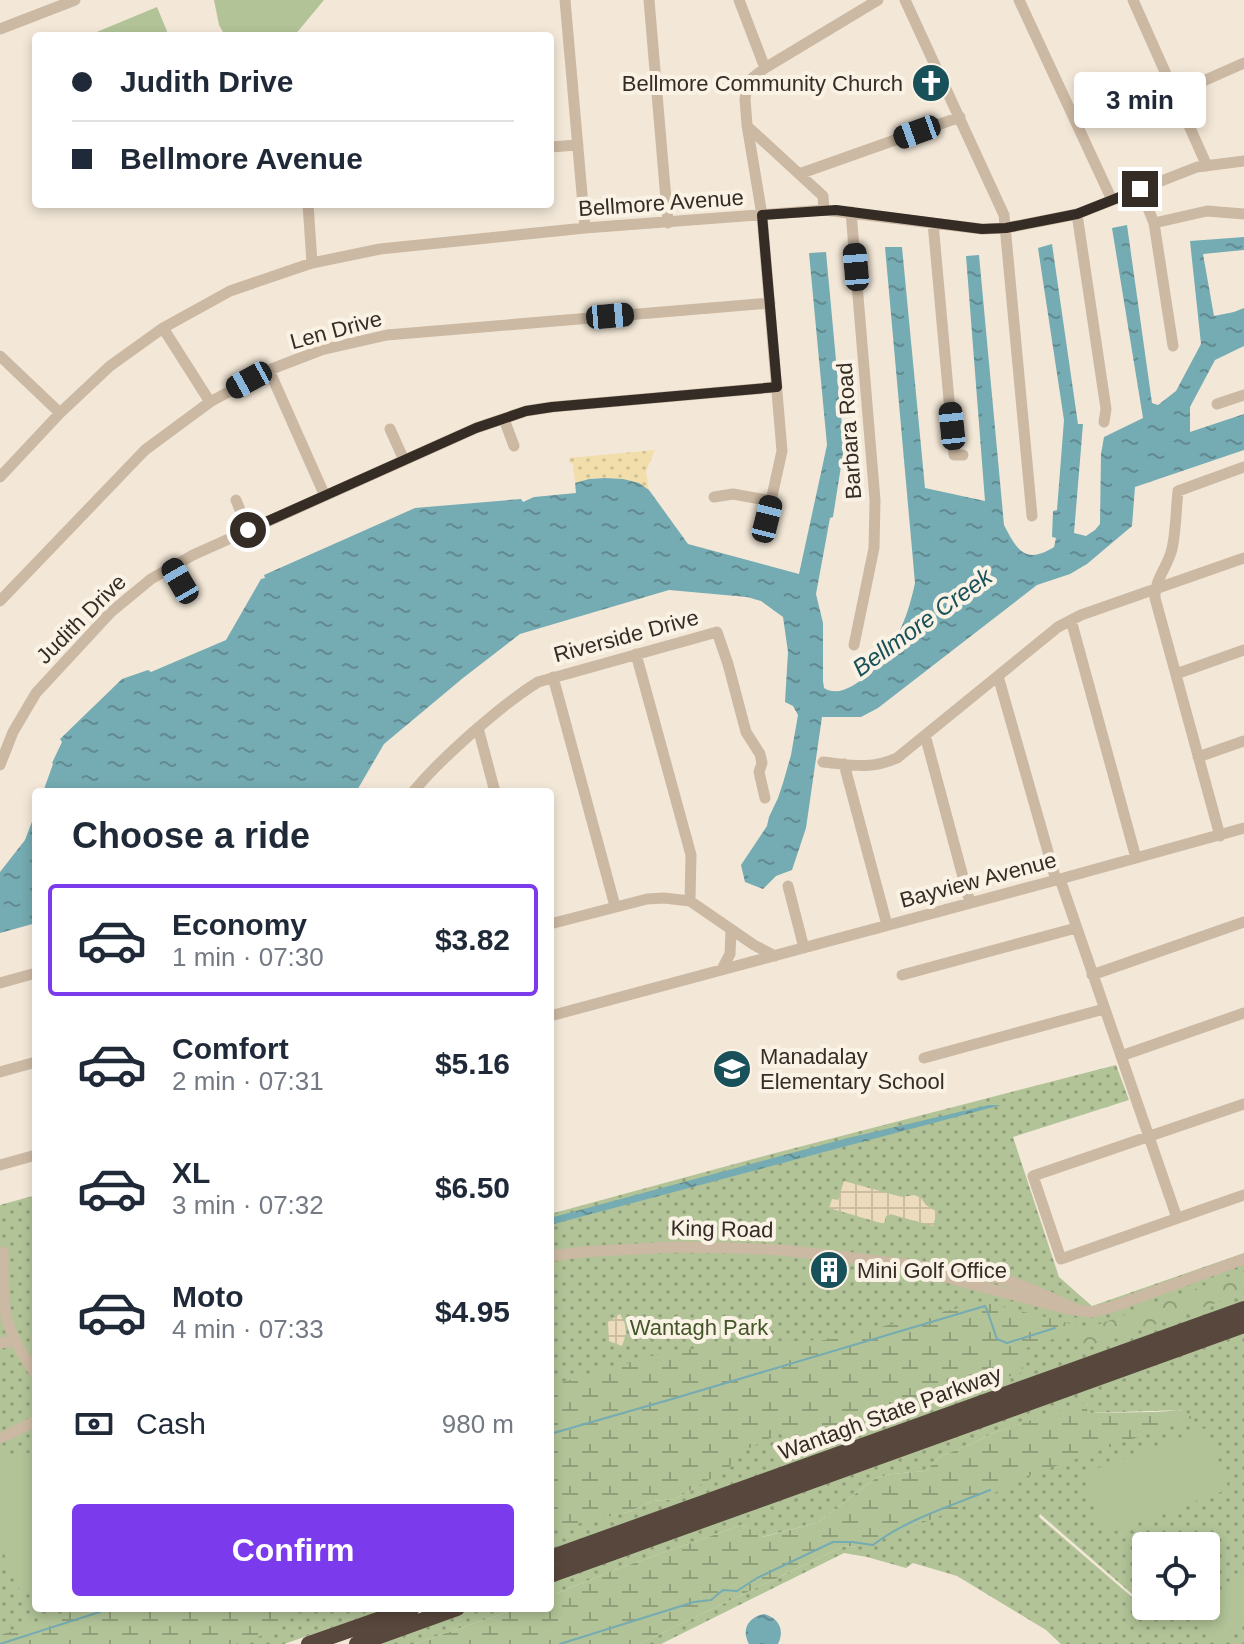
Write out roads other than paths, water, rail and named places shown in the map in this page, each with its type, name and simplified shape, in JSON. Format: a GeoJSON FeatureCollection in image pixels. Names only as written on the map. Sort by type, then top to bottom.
{"type":"FeatureCollection","features":[{"type":"Feature","properties":{"kind":"highway","name":"Wantagh State Parkway"},"geometry":{"type":"LineString","coordinates":[[554,1557],[1244,1309]]}},
{"type":"Feature","properties":{"kind":"highway","name":"Wantagh State Parkway"},"geometry":{"type":"LineString","coordinates":[[554,1574],[1244,1325]]}},
{"type":"Feature","properties":{"kind":"highway"},"geometry":{"type":"LineString","coordinates":[[309,1644],[401,1612]]}},
{"type":"Feature","properties":{"kind":"highway"},"geometry":{"type":"LineString","coordinates":[[357,1644],[446,1612]]}},
{"type":"Feature","properties":{"kind":"street"},"geometry":{"type":"LineString","coordinates":[[0,29],[75,0]]}},
{"type":"Feature","properties":{"kind":"street"},"geometry":{"type":"LineString","coordinates":[[565,0],[585,228]]}},
{"type":"Feature","properties":{"kind":"street"},"geometry":{"type":"LineString","coordinates":[[649,0],[668,223]]}},
{"type":"Feature","properties":{"kind":"street"},"geometry":{"type":"LineString","coordinates":[[739,0],[765,68]]}},
{"type":"Feature","properties":{"kind":"street"},"geometry":{"type":"LineString","coordinates":[[767,519],[782,457],[762,215],[747,125],[747,88],[751,79],[765,68],[878,0]]}},
{"type":"Feature","properties":{"kind":"street"},"geometry":{"type":"LineString","coordinates":[[905,0],[1004,215],[1032,516]]}},
{"type":"Feature","properties":{"kind":"street"},"geometry":{"type":"LineString","coordinates":[[1019,0],[1112,200]]}},
{"type":"Feature","properties":{"kind":"street"},"geometry":{"type":"LineString","coordinates":[[1133,0],[1207,166]]}},
{"type":"Feature","properties":{"kind":"street"},"geometry":{"type":"LineString","coordinates":[[1176,93],[1244,63]]}},
{"type":"Feature","properties":{"kind":"street"},"geometry":{"type":"LineString","coordinates":[[799,174],[960,117]]}},
{"type":"Feature","properties":{"kind":"street"},"geometry":{"type":"LineString","coordinates":[[747,125],[823,196],[824,210]]}},
{"type":"Feature","properties":{"kind":"street"},"geometry":{"type":"LineString","coordinates":[[554,147],[578,145]]}},
{"type":"Feature","properties":{"kind":"street","name":"Bellmore Avenue"},"geometry":{"type":"LineString","coordinates":[[0,476],[110,366],[163,328],[230,291],[312,263],[380,249],[585,228],[824,210],[982,229],[1006,228],[1077,214],[1178,174],[1244,161]]}},
{"type":"Feature","properties":{"kind":"street"},"geometry":{"type":"LineString","coordinates":[[1140,189],[1154,223],[1173,346]]}},
{"type":"Feature","properties":{"kind":"street"},"geometry":{"type":"LineString","coordinates":[[308,208],[312,263]]}},
{"type":"Feature","properties":{"kind":"street"},"geometry":{"type":"LineString","coordinates":[[1154,223],[1207,211],[1244,214]]}},
{"type":"Feature","properties":{"kind":"street","name":"Barbara Road"},"geometry":{"type":"LineString","coordinates":[[851,212],[875,500],[874,548],[854,645]]}},
{"type":"Feature","properties":{"kind":"street"},"geometry":{"type":"LineString","coordinates":[[1077,214],[1106,409],[1104,422]]}},
{"type":"Feature","properties":{"kind":"street"},"geometry":{"type":"LineString","coordinates":[[933,223],[954,455],[963,455]]}},
{"type":"Feature","properties":{"kind":"street","name":"Len Drive"},"geometry":{"type":"LineString","coordinates":[[0,601],[145,450],[210,402],[269,370],[321,350],[387,335],[770,303]]}},
{"type":"Feature","properties":{"kind":"street"},"geometry":{"type":"LineString","coordinates":[[163,328],[210,402]]}},
{"type":"Feature","properties":{"kind":"street"},"geometry":{"type":"LineString","coordinates":[[0,356],[60,413]]}},
{"type":"Feature","properties":{"kind":"street"},"geometry":{"type":"LineString","coordinates":[[269,370],[325,496]]}},
{"type":"Feature","properties":{"kind":"street","name":"Judith Drive"},"geometry":{"type":"LineString","coordinates":[[0,765],[4,743],[36,693],[111,612],[171,567],[476,428],[526,411],[777,387]]}},
{"type":"Feature","properties":{"kind":"street"},"geometry":{"type":"LineString","coordinates":[[1217,404],[1244,395]]}},
{"type":"Feature","properties":{"kind":"street"},"geometry":{"type":"LineString","coordinates":[[504,419],[514,446]]}},
{"type":"Feature","properties":{"kind":"street"},"geometry":{"type":"LineString","coordinates":[[390,429],[404,460]]}},
{"type":"Feature","properties":{"kind":"street"},"geometry":{"type":"LineString","coordinates":[[1220,836],[1155,589],[1172,549],[1178,491],[1244,467]]}},
{"type":"Feature","properties":{"kind":"street"},"geometry":{"type":"LineString","coordinates":[[714,497],[733,494],[772,501]]}},
{"type":"Feature","properties":{"kind":"street"},"geometry":{"type":"LineString","coordinates":[[236,500],[248,530]]}},
{"type":"Feature","properties":{"kind":"street"},"geometry":{"type":"LineString","coordinates":[[823,762],[865,767],[886,763],[902,755],[1047,635],[1071,620],[1244,558]]}},
{"type":"Feature","properties":{"kind":"street"},"geometry":{"type":"LineString","coordinates":[[171,567],[188,596]]}},
{"type":"Feature","properties":{"kind":"street"},"geometry":{"type":"LineString","coordinates":[[1071,620],[1136,858]]}},
{"type":"Feature","properties":{"kind":"street","name":"Riverside Drive"},"geometry":{"type":"LineString","coordinates":[[416,788],[433,768],[478,728],[517,695],[538,682],[717,632],[746,732],[760,754],[762,763],[759,772],[765,798]]}},
{"type":"Feature","properties":{"kind":"street"},"geometry":{"type":"LineString","coordinates":[[1176,674],[1244,650]]}},
{"type":"Feature","properties":{"kind":"street"},"geometry":{"type":"LineString","coordinates":[[636,654],[691,855],[690,901]]}},
{"type":"Feature","properties":{"kind":"street"},"geometry":{"type":"LineString","coordinates":[[998,676],[1058,880],[1177,1218]]}},
{"type":"Feature","properties":{"kind":"street"},"geometry":{"type":"LineString","coordinates":[[553,677],[615,906]]}},
{"type":"Feature","properties":{"kind":"street"},"geometry":{"type":"LineString","coordinates":[[478,728],[494,788]]}},
{"type":"Feature","properties":{"kind":"street"},"geometry":{"type":"LineString","coordinates":[[925,735],[970,903]]}},
{"type":"Feature","properties":{"kind":"street"},"geometry":{"type":"LineString","coordinates":[[1198,757],[1244,741]]}},
{"type":"Feature","properties":{"kind":"street"},"geometry":{"type":"LineString","coordinates":[[844,764],[887,925]]}},
{"type":"Feature","properties":{"kind":"street","name":"Bayview Avenue"},"geometry":{"type":"LineString","coordinates":[[554,1015],[1244,828]]}},
{"type":"Feature","properties":{"kind":"street"},"geometry":{"type":"LineString","coordinates":[[788,886],[804,948]]}},
{"type":"Feature","properties":{"kind":"street"},"geometry":{"type":"LineString","coordinates":[[554,923],[647,899],[690,901],[775,956]]}},
{"type":"Feature","properties":{"kind":"street"},"geometry":{"type":"LineString","coordinates":[[1092,975],[1244,922]]}},
{"type":"Feature","properties":{"kind":"street"},"geometry":{"type":"LineString","coordinates":[[902,975],[1076,928]]}},
{"type":"Feature","properties":{"kind":"street"},"geometry":{"type":"LineString","coordinates":[[722,969],[730,954],[731,930]]}},
{"type":"Feature","properties":{"kind":"street"},"geometry":{"type":"LineString","coordinates":[[0,983],[32,974]]}},
{"type":"Feature","properties":{"kind":"street"},"geometry":{"type":"LineString","coordinates":[[924,1058],[1104,1009]]}},
{"type":"Feature","properties":{"kind":"street"},"geometry":{"type":"LineString","coordinates":[[1121,1056],[1244,1013]]}},
{"type":"Feature","properties":{"kind":"street"},"geometry":{"type":"LineString","coordinates":[[0,1072],[32,1063]]}},
{"type":"Feature","properties":{"kind":"street"},"geometry":{"type":"LineString","coordinates":[[1244,1104],[1033,1176],[1061,1259],[1244,1195]]}},
{"type":"Feature","properties":{"kind":"street"},"geometry":{"type":"LineString","coordinates":[[0,1165],[32,1156]]}},
{"type":"Feature","properties":{"kind":"street","name":"King Road"},"geometry":{"type":"LineString","coordinates":[[554,1256],[702,1247],[780,1250],[1001,1278],[1079,1311],[1091,1312],[1244,1259]]}},
{"type":"Feature","properties":{"kind":"street"},"geometry":{"type":"LineString","coordinates":[[3,1252],[4,1310],[14,1341],[32,1368]]}},
{"type":"Feature","properties":{"kind":"street"},"geometry":{"type":"LineString","coordinates":[[0,1343],[14,1341]]}},
{"type":"Feature","properties":{"kind":"street"},"geometry":{"type":"LineString","coordinates":[[0,1438],[32,1423]]}},
{"type":"Feature","properties":{"kind":"water","name":"Bellmore Creek"},"geometry":{"type":"Polygon","coordinates":[[[1127,225],[1152,403],[1158,405],[1176,391],[1201,344],[1190,241],[1244,237],[1244,250],[1203,254],[1214,316],[1244,308],[1244,346],[1215,360],[1190,407],[1190,432],[1244,414],[1244,450],[1135,487],[1132,526],[1087,564],[1070,574],[1037,585],[878,708],[861,717],[822,717],[806,828],[792,870],[776,876],[763,889],[745,882],[741,865],[767,826],[778,798],[791,755],[798,715],[793,706],[785,702],[788,652],[783,617],[761,601],[747,597],[669,590],[520,634],[384,744],[358,788],[44,788],[62,742],[60,739],[122,679],[148,670],[151,672],[226,640],[264,575],[415,508],[521,499],[523,502],[534,497],[576,493],[575,483],[589,479],[623,479],[639,483],[649,490],[688,544],[799,574],[827,445],[809,253],[826,252],[844,447],[816,594],[823,623],[824,688],[844,690],[875,667],[891,647],[905,619],[915,583],[885,247],[902,247],[925,488],[985,501],[966,256],[979,255],[1004,525],[1018,548],[1029,555],[1036,555],[1054,547],[1056,538],[1052,537],[1053,511],[1057,510],[1064,420],[1038,248],[1052,244],[1078,424],[1083,424],[1074,533],[1086,536],[1100,524],[1104,437],[1143,418],[1112,228],[1127,225]]]}},
{"type":"Feature","properties":{"kind":"water"},"geometry":{"type":"Polygon","coordinates":[[[32,822],[32,924],[0,933],[0,872],[25,840],[32,822]]]}},
{"type":"Feature","properties":{"kind":"water"},"geometry":{"type":"Polygon","coordinates":[[[989,1105],[1001,1105],[554,1224],[554,1217],[848,1138],[989,1105]]]}},
{"type":"Feature","properties":{"kind":"water"},"geometry":{"type":"Polygon","coordinates":[[[764,1614],[774,1618],[779,1625],[781,1634],[778,1644],[749,1644],[746,1634],[748,1625],[764,1614]]]}},
{"type":"Feature","properties":{"kind":"waterway"},"geometry":{"type":"LineString","coordinates":[[554,1433],[985,1306],[997,1339],[1007,1343],[1055,1328]]}},
{"type":"Feature","properties":{"kind":"waterway"},"geometry":{"type":"LineString","coordinates":[[560,1644],[694,1602],[711,1600],[723,1590],[737,1591],[757,1578],[833,1542],[873,1545],[915,1520],[990,1490]]}},
{"type":"Feature","properties":{"kind":"waterway"},"geometry":{"type":"LineString","coordinates":[[0,1644],[100,1612]]}},
{"type":"Feature","properties":{"kind":"place","name":"Bellmore Community Church"},"geometry":{"type":"Point","coordinates":[931,83]}},
{"type":"Feature","properties":{"kind":"place","name":"Manadalay Elementary School"},"geometry":{"type":"Point","coordinates":[732,1069]}},
{"type":"Feature","properties":{"kind":"place","name":"Mini Golf Office"},"geometry":{"type":"Point","coordinates":[829,1270]}},
{"type":"Feature","properties":{"kind":"park label","name":"Wantagh Park"},"geometry":{"type":"Point","coordinates":[699,1327]}}]}
